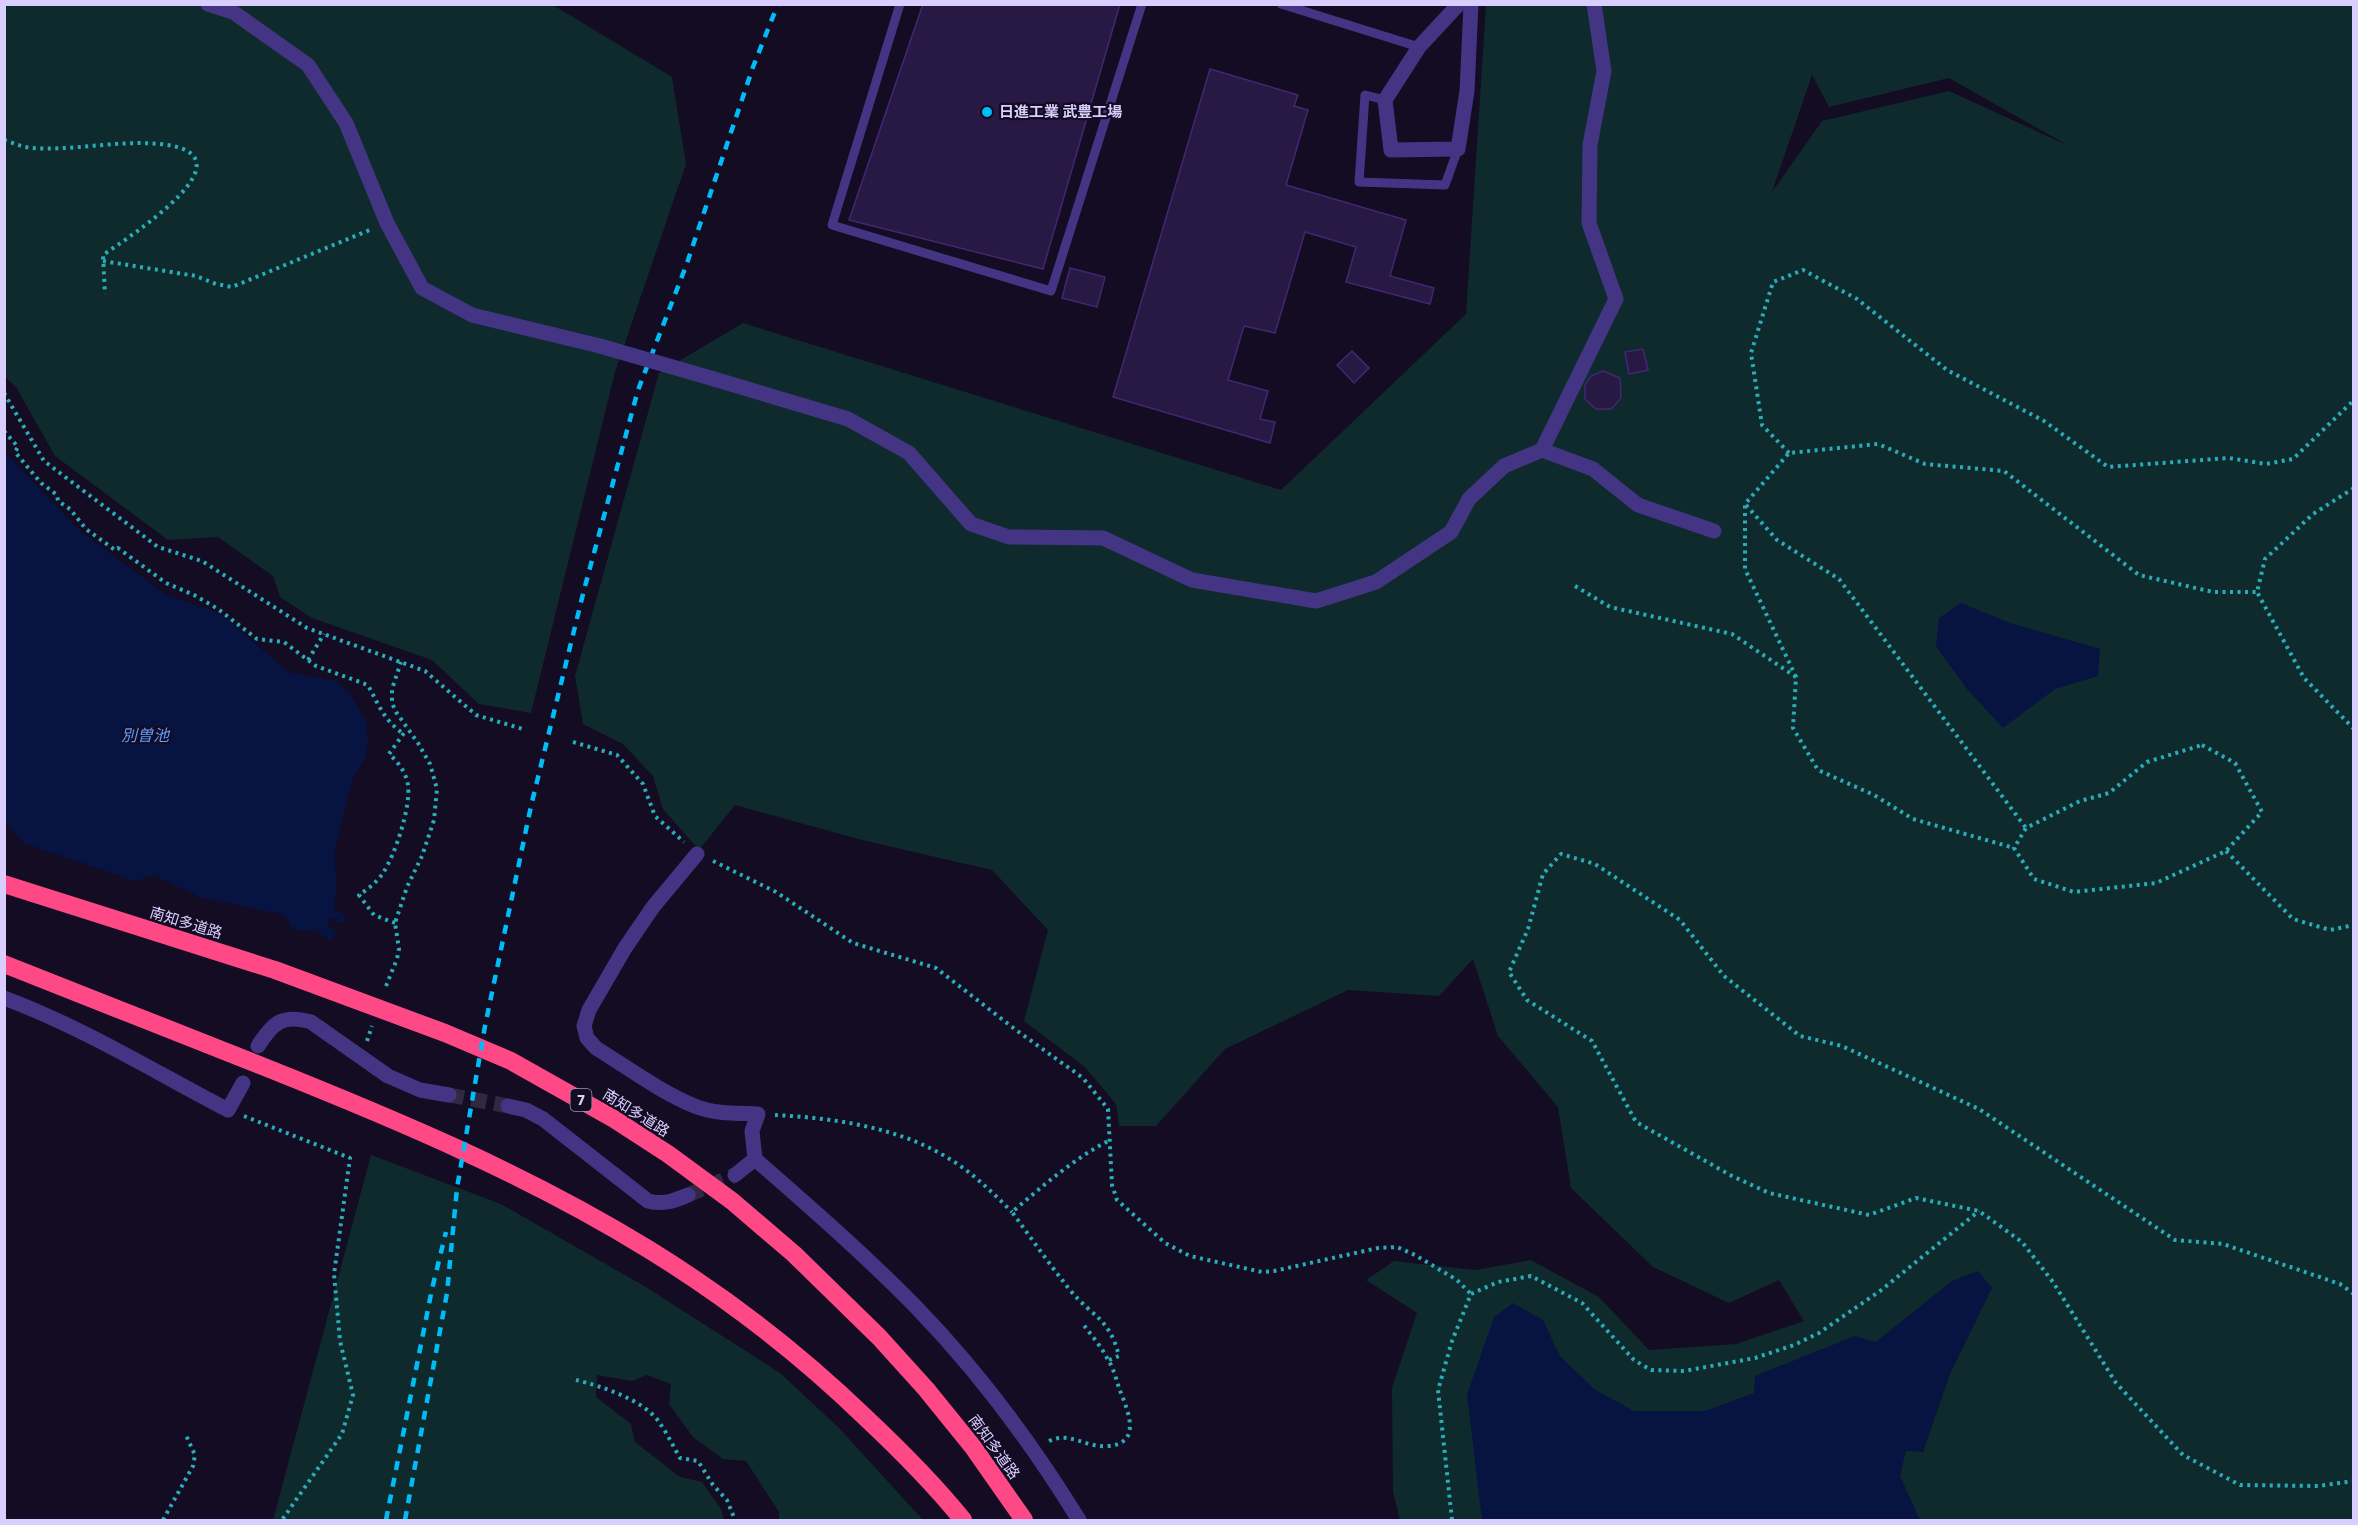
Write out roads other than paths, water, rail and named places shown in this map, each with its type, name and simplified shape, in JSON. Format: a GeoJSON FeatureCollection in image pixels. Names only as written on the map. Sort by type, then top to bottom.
{"type":"FeatureCollection","features":[{"type":"Feature","properties":{"kind":"highway","name":"南知多道路"},"geometry":{"type":"LineString","coordinates":[[4,884],[275,970],[445,1033],[511,1061],[614,1119],[668,1154],[732,1201],[794,1254],[854,1312],[879,1337],[973,1447],[1024,1521]]}},
{"type":"Feature","properties":{"kind":"highway"},"geometry":{"type":"LineString","coordinates":[[4,964],[415,1129],[488,1162],[647,1248],[708,1288],[777,1339],[842,1394],[893,1444],[963,1521]]}},
{"type":"Feature","properties":{"kind":"street"},"geometry":{"type":"LineString","coordinates":[[208,4],[233,12],[308,65],[346,123],[387,223],[422,288],[472,315],[600,346],[848,419],[909,453],[971,524],[1010,537],[1102,538],[1192,580],[1316,601],[1376,582],[1395,570],[1451,532],[1469,499],[1504,466],[1542,450],[1616,299],[1589,223],[1590,145],[1604,71],[1594,4]]}},
{"type":"Feature","properties":{"kind":"street"},"geometry":{"type":"LineString","coordinates":[[1459,4],[1419,47],[1386,100],[1391,150],[1458,149],[1467,91],[1471,4]]}},
{"type":"Feature","properties":{"kind":"street"},"geometry":{"type":"LineString","coordinates":[[1542,450],[1593,469],[1638,505],[1714,531]]}},
{"type":"Feature","properties":{"kind":"street"},"geometry":{"type":"LineString","coordinates":[[698,854],[653,906],[625,948],[590,1010],[584,1026],[587,1038],[596,1048],[698,1107],[715,1112],[758,1114],[752,1131],[755,1160],[843,1237],[916,1308],[967,1364],[1035,1454],[1079,1521]]}},
{"type":"Feature","properties":{"kind":"street"},"geometry":{"type":"LineString","coordinates":[[4,998],[70,1027],[228,1110],[243,1083]]}},
{"type":"Feature","properties":{"kind":"street"},"geometry":{"type":"LineString","coordinates":[[258,1046],[267,1031],[280,1021],[296,1018],[311,1022],[388,1076],[420,1089],[449,1095]]}},
{"type":"Feature","properties":{"kind":"street"},"geometry":{"type":"LineString","coordinates":[[508,1106],[526,1110],[543,1119],[637,1195],[648,1201],[659,1204],[688,1195]]}},
{"type":"Feature","properties":{"kind":"street"},"geometry":{"type":"LineString","coordinates":[[735,1174],[755,1160]]}},
{"type":"Feature","properties":{"kind":"lane"},"geometry":{"type":"LineString","coordinates":[[900,4],[832,225],[1051,291],[1142,4]]}},
{"type":"Feature","properties":{"kind":"lane"},"geometry":{"type":"LineString","coordinates":[[1281,4],[1419,47]]}},
{"type":"Feature","properties":{"kind":"lane"},"geometry":{"type":"LineString","coordinates":[[1386,100],[1365,95],[1359,182],[1445,185],[1458,149]]}},
{"type":"Feature","properties":{"kind":"water","name":"別曽池"},"geometry":{"type":"Polygon","coordinates":[[[4,451],[80,531],[165,594],[221,614],[288,672],[336,681],[350,694],[366,721],[368,739],[365,758],[352,780],[335,850],[334,908],[346,916],[342,924],[330,917],[327,925],[337,932],[331,941],[316,931],[293,930],[285,915],[200,897],[153,875],[136,881],[23,843],[9,826],[5,825],[4,451]]]}},
{"type":"Feature","properties":{"kind":"water"},"geometry":{"type":"Polygon","coordinates":[[[1961,603],[2010,623],[2100,649],[2098,676],[2055,689],[2003,728],[1967,689],[1936,646],[1939,618],[1961,603]]]}},
{"type":"Feature","properties":{"kind":"water"},"geometry":{"type":"Polygon","coordinates":[[[1978,1271],[1992,1288],[1950,1374],[1923,1452],[1906,1451],[1900,1476],[1920,1520],[1482,1520],[1467,1395],[1494,1317],[1513,1303],[1543,1320],[1560,1356],[1594,1389],[1634,1411],[1705,1411],[1754,1393],[1755,1376],[1855,1336],[1876,1342],[1952,1281],[1978,1271]]]}},
{"type":"Feature","properties":{"kind":"tunnel"},"geometry":{"type":"LineString","coordinates":[[449,1095],[508,1106]]}},
{"type":"Feature","properties":{"kind":"tunnel"},"geometry":{"type":"LineString","coordinates":[[688,1195],[735,1175]]}},
{"type":"Feature","properties":{"kind":"railway"},"geometry":{"type":"LineString","coordinates":[[405,1520],[447,1293],[457,1188],[485,1026],[531,806],[584,590],[638,390],[686,266],[753,67],[778,4]]}},
{"type":"Feature","properties":{"kind":"railway"},"geometry":{"type":"LineString","coordinates":[[386,1520],[432,1289],[446,1232]]}},
{"type":"Feature","properties":{"kind":"place","name":"日進工業 武豊工場"},"geometry":{"type":"Point","coordinates":[987,112]}}]}
